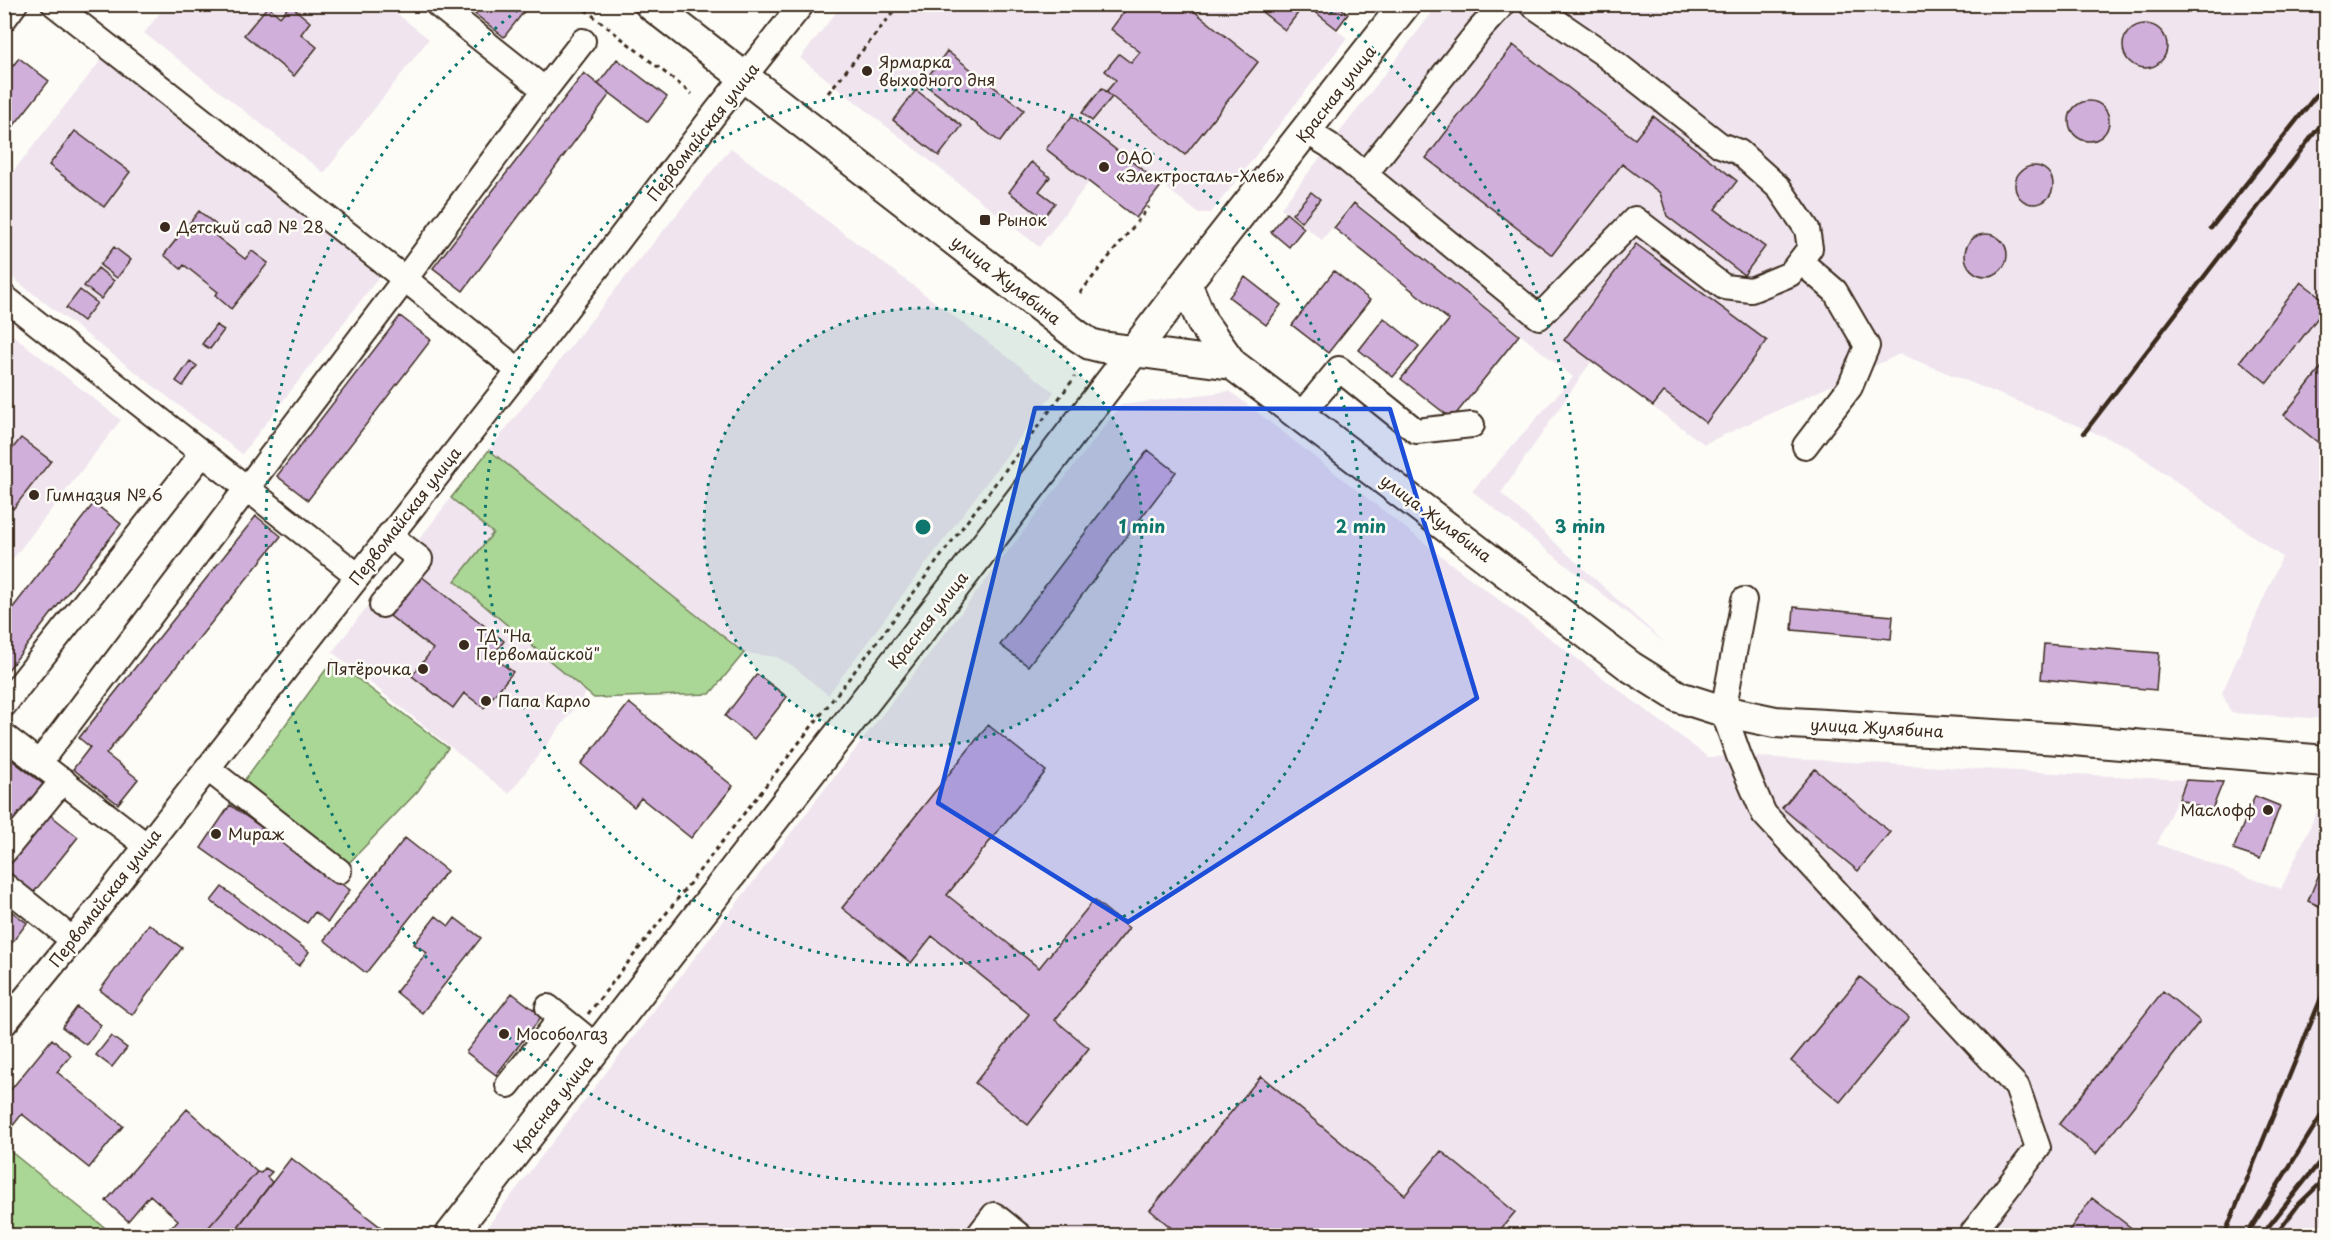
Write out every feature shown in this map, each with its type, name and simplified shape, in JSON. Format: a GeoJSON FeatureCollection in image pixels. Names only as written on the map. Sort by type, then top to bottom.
{"type":"FeatureCollection","features":[{"type":"Feature","properties":{"kind":"main road","name":"улица Жулябина"},"geometry":{"type":"LineString","coordinates":[[651,4],[1078,336],[1090,344],[1102,347],[1232,364],[1631,667],[1679,697],[1723,711],[1774,722],[2061,739],[2326,761]]}},
{"type":"Feature","properties":{"kind":"main road","name":"Красная улица"},"geometry":{"type":"LineString","coordinates":[[450,1236],[570,1025],[1133,352],[1405,4]]}},
{"type":"Feature","properties":{"kind":"main road"},"geometry":{"type":"LineString","coordinates":[[1186,283],[1202,322],[1232,364]]}},
{"type":"Feature","properties":{"kind":"street"},"geometry":{"type":"LineString","coordinates":[[4,19],[15,4]]}},
{"type":"Feature","properties":{"kind":"street"},"geometry":{"type":"LineString","coordinates":[[54,4],[519,371]]}},
{"type":"Feature","properties":{"kind":"street"},"geometry":{"type":"LineString","coordinates":[[436,4],[545,90]]}},
{"type":"Feature","properties":{"kind":"street","name":"Первомайская улица"},"geometry":{"type":"LineString","coordinates":[[4,1024],[74,940],[357,575],[519,371],[716,112],[802,4]]}},
{"type":"Feature","properties":{"kind":"street"},"geometry":{"type":"LineString","coordinates":[[1365,174],[1481,28],[1503,4]]}},
{"type":"Feature","properties":{"kind":"street"},"geometry":{"type":"LineString","coordinates":[[1306,131],[1365,174],[1539,317],[1635,219],[1724,287],[1751,290],[1790,274],[1809,248],[1807,229],[1779,188],[1739,153],[1720,146],[1601,52],[1531,4]]}},
{"type":"Feature","properties":{"kind":"street"},"geometry":{"type":"LineString","coordinates":[[39,763],[583,41]]}},
{"type":"Feature","properties":{"kind":"street"},"geometry":{"type":"LineString","coordinates":[[1800,261],[1835,291],[1867,346],[1850,387],[1805,446]]}},
{"type":"Feature","properties":{"kind":"street"},"geometry":{"type":"LineString","coordinates":[[4,297],[357,575]]}},
{"type":"Feature","properties":{"kind":"street"},"geometry":{"type":"LineString","coordinates":[[1300,415],[1343,361],[1416,431],[1473,425]]}},
{"type":"Feature","properties":{"kind":"street"},"geometry":{"type":"LineString","coordinates":[[4,705],[203,453]]}},
{"type":"Feature","properties":{"kind":"street"},"geometry":{"type":"LineString","coordinates":[[382,605],[420,559],[389,535]]}},
{"type":"Feature","properties":{"kind":"street"},"geometry":{"type":"LineString","coordinates":[[1744,600],[1723,711],[1738,756],[1764,814],[2017,1087],[2038,1148],[1970,1236]]}},
{"type":"Feature","properties":{"kind":"street"},"geometry":{"type":"LineString","coordinates":[[4,736],[147,846]]}},
{"type":"Feature","properties":{"kind":"street"},"geometry":{"type":"LineString","coordinates":[[207,768],[339,871]]}},
{"type":"Feature","properties":{"kind":"street"},"geometry":{"type":"LineString","coordinates":[[4,852],[63,780]]}},
{"type":"Feature","properties":{"kind":"street"},"geometry":{"type":"LineString","coordinates":[[4,885],[74,940]]}},
{"type":"Feature","properties":{"kind":"street"},"geometry":{"type":"LineString","coordinates":[[508,1085],[570,1025]]}},
{"type":"Feature","properties":{"kind":"street"},"geometry":{"type":"LineString","coordinates":[[978,1236],[994,1215],[1020,1236]]}},
{"type":"Feature","properties":{"kind":"path"},"geometry":{"type":"LineString","coordinates":[[578,4],[692,94]]}},
{"type":"Feature","properties":{"kind":"path"},"geometry":{"type":"LineString","coordinates":[[828,93],[900,4]]}},
{"type":"Feature","properties":{"kind":"path"},"geometry":{"type":"LineString","coordinates":[[1080,293],[1149,207]]}},
{"type":"Feature","properties":{"kind":"path"},"geometry":{"type":"LineString","coordinates":[[570,1025],[861,663],[1075,377]]}},
{"type":"Feature","properties":{"kind":"highlighted area"},"geometry":{"type":"Polygon","coordinates":[[[1035,408],[1390,409],[1477,698],[1128,922],[938,803],[1035,408]]]}},
{"type":"Feature","properties":{"kind":"shaded area"},"geometry":{"type":"Polygon","coordinates":[[[385,4],[429,39],[324,173],[144,33],[166,5],[385,4]]]}},
{"type":"Feature","properties":{"kind":"shaded area","name":"ОАО «Электросталь-Хлеб»"},"geometry":{"type":"Polygon","coordinates":[[[843,4],[1305,5],[1347,38],[1211,213],[1198,213],[1163,185],[1137,219],[1089,182],[1039,247],[800,58],[843,4]]]}},
{"type":"Feature","properties":{"kind":"shaded area"},"geometry":{"type":"Polygon","coordinates":[[[1438,5],[2326,5],[2326,719],[2231,713],[2222,693],[2282,557],[2125,445],[1900,354],[1704,444],[1591,362],[1501,493],[1666,644],[1472,491],[1573,377],[1354,201],[1322,240],[1281,208],[1438,5]]]}},
{"type":"Feature","properties":{"kind":"shaded area","name":"Детский сад № 28"},"geometry":{"type":"Polygon","coordinates":[[[105,55],[383,272],[242,454],[5,272],[4,183],[105,55]]]}},
{"type":"Feature","properties":{"kind":"shaded area"},"geometry":{"type":"Polygon","coordinates":[[[731,148],[1054,392],[828,695],[793,666],[777,657],[744,653],[489,450],[731,148]]]}},
{"type":"Feature","properties":{"kind":"shaded area","name":"Гимназия № 6"},"geometry":{"type":"Polygon","coordinates":[[[5,329],[121,420],[5,569],[5,329]]]}},
{"type":"Feature","properties":{"kind":"shaded area"},"geometry":{"type":"Polygon","coordinates":[[[1230,391],[1454,566],[1708,757],[1739,756],[2186,780],[2157,844],[2281,889],[2326,792],[2326,1235],[480,1236],[1121,405],[1230,391]]]}},
{"type":"Feature","properties":{"kind":"shaded area"},"geometry":{"type":"Polygon","coordinates":[[[451,498],[493,533],[455,581],[587,692],[509,794],[332,652],[451,498]]]}},
{"type":"Feature","properties":{"kind":"green space"},"geometry":{"type":"Polygon","coordinates":[[[489,450],[744,653],[710,694],[594,698],[455,581],[493,533],[451,498],[489,450]]]}},
{"type":"Feature","properties":{"kind":"green space"},"geometry":{"type":"Polygon","coordinates":[[[333,660],[448,748],[418,791],[347,865],[243,782],[333,660]]]}},
{"type":"Feature","properties":{"kind":"green space"},"geometry":{"type":"Polygon","coordinates":[[[5,1147],[114,1235],[5,1235],[5,1147]]]}},
{"type":"Feature","properties":{"kind":"building"},"geometry":{"type":"Polygon","coordinates":[[[482,4],[530,4],[504,37],[475,14],[482,4]]]}},
{"type":"Feature","properties":{"kind":"building"},"geometry":{"type":"Polygon","coordinates":[[[1130,4],[1185,4],[1258,62],[1185,155],[1106,92],[1116,80],[1105,71],[1119,54],[1131,63],[1140,52],[1111,29],[1130,4]]]}},
{"type":"Feature","properties":{"kind":"building"},"geometry":{"type":"Polygon","coordinates":[[[1252,4],[1305,4],[1285,30],[1252,4]]]}},
{"type":"Feature","properties":{"kind":"building"},"geometry":{"type":"Polygon","coordinates":[[[1305,4],[1336,4],[1348,14],[1337,29],[1305,4]]]}},
{"type":"Feature","properties":{"kind":"building"},"geometry":{"type":"Polygon","coordinates":[[[290,5],[310,22],[301,34],[317,47],[294,76],[244,35],[268,6],[280,17],[290,5]]]}},
{"type":"Feature","properties":{"kind":"building"},"geometry":{"type":"Polygon","coordinates":[[[2145,24],[2160,31],[2167,46],[2160,61],[2145,68],[2130,61],[2123,46],[2130,31],[2145,24]]]}},
{"type":"Feature","properties":{"kind":"building"},"geometry":{"type":"Polygon","coordinates":[[[1513,45],[1635,139],[1653,116],[1737,181],[1715,209],[1765,247],[1744,275],[1667,216],[1660,193],[1622,164],[1552,255],[1426,158],[1513,45]]]}},
{"type":"Feature","properties":{"kind":"building"},"geometry":{"type":"Polygon","coordinates":[[[947,51],[1024,110],[1000,142],[923,83],[947,51]]]}},
{"type":"Feature","properties":{"kind":"building"},"geometry":{"type":"Polygon","coordinates":[[[19,58],[49,81],[4,138],[4,77],[19,58]]]}},
{"type":"Feature","properties":{"kind":"building"},"geometry":{"type":"Polygon","coordinates":[[[617,59],[667,97],[648,122],[598,84],[617,59]]]}},
{"type":"Feature","properties":{"kind":"building"},"geometry":{"type":"Polygon","coordinates":[[[584,73],[610,94],[463,291],[433,268],[584,73]]]}},
{"type":"Feature","properties":{"kind":"building"},"geometry":{"type":"Polygon","coordinates":[[[1102,88],[1112,97],[1092,121],[1082,113],[1102,88]]]}},
{"type":"Feature","properties":{"kind":"building"},"geometry":{"type":"Polygon","coordinates":[[[916,90],[962,126],[939,156],[893,120],[916,90]]]}},
{"type":"Feature","properties":{"kind":"building"},"geometry":{"type":"Polygon","coordinates":[[[2089,101],[2097,102],[2103,107],[2108,113],[2108,129],[2103,135],[2097,140],[2089,141],[2081,140],[2075,135],[2070,129],[2069,121],[2070,113],[2075,107],[2081,102],[2089,101]]]}},
{"type":"Feature","properties":{"kind":"building","name":"ОАО «Электросталь-Хлеб»"},"geometry":{"type":"Polygon","coordinates":[[[1072,116],[1162,185],[1136,218],[1046,149],[1072,116]]]}},
{"type":"Feature","properties":{"kind":"building"},"geometry":{"type":"Polygon","coordinates":[[[75,131],[130,172],[104,207],[49,165],[75,131]]]}},
{"type":"Feature","properties":{"kind":"building"},"geometry":{"type":"Polygon","coordinates":[[[1031,162],[1050,177],[1039,191],[1055,203],[1043,218],[1009,192],[1031,162]]]}},
{"type":"Feature","properties":{"kind":"building"},"geometry":{"type":"Polygon","coordinates":[[[2034,166],[2048,171],[2053,185],[2048,199],[2034,204],[2020,199],[2015,185],[2020,171],[2034,166]]]}},
{"type":"Feature","properties":{"kind":"building"},"geometry":{"type":"Polygon","coordinates":[[[1311,192],[1320,199],[1301,222],[1292,214],[1311,192]]]}},
{"type":"Feature","properties":{"kind":"building"},"geometry":{"type":"Polygon","coordinates":[[[1354,203],[1519,335],[1452,419],[1401,379],[1449,320],[1334,228],[1354,203]]]}},
{"type":"Feature","properties":{"kind":"building"},"geometry":{"type":"Polygon","coordinates":[[[199,211],[216,225],[211,232],[245,259],[252,251],[268,263],[231,309],[215,295],[218,292],[184,265],[181,269],[164,255],[199,211]]]}},
{"type":"Feature","properties":{"kind":"building"},"geometry":{"type":"Polygon","coordinates":[[[1286,213],[1304,228],[1289,247],[1271,232],[1286,213]]]}},
{"type":"Feature","properties":{"kind":"building"},"geometry":{"type":"Polygon","coordinates":[[[1986,234],[2001,240],[2007,255],[2001,270],[1986,276],[1971,270],[1965,255],[1971,240],[1986,234]]]}},
{"type":"Feature","properties":{"kind":"building"},"geometry":{"type":"Polygon","coordinates":[[[1636,244],[1767,341],[1706,423],[1664,392],[1653,406],[1564,340],[1636,244]]]}},
{"type":"Feature","properties":{"kind":"building"},"geometry":{"type":"Polygon","coordinates":[[[114,247],[131,260],[117,278],[100,265],[114,247]]]}},
{"type":"Feature","properties":{"kind":"building"},"geometry":{"type":"Polygon","coordinates":[[[98,268],[114,281],[101,299],[84,286],[98,268]]]}},
{"type":"Feature","properties":{"kind":"building"},"geometry":{"type":"Polygon","coordinates":[[[1334,271],[1370,300],[1328,353],[1292,325],[1334,271]]]}},
{"type":"Feature","properties":{"kind":"building"},"geometry":{"type":"Polygon","coordinates":[[[1245,277],[1281,305],[1266,325],[1229,297],[1245,277]]]}},
{"type":"Feature","properties":{"kind":"building"},"geometry":{"type":"Polygon","coordinates":[[[2301,282],[2326,301],[2326,307],[2267,383],[2240,361],[2301,282]]]}},
{"type":"Feature","properties":{"kind":"building"},"geometry":{"type":"Polygon","coordinates":[[[80,290],[97,303],[83,321],[66,308],[80,290]]]}},
{"type":"Feature","properties":{"kind":"building"},"geometry":{"type":"Polygon","coordinates":[[[400,316],[431,340],[308,500],[277,476],[400,316]]]}},
{"type":"Feature","properties":{"kind":"building"},"geometry":{"type":"Polygon","coordinates":[[[1384,318],[1419,346],[1393,377],[1359,350],[1384,318]]]}},
{"type":"Feature","properties":{"kind":"building"},"geometry":{"type":"Polygon","coordinates":[[[216,325],[224,330],[210,349],[202,344],[216,325]]]}},
{"type":"Feature","properties":{"kind":"building"},"geometry":{"type":"Polygon","coordinates":[[[190,361],[197,366],[183,386],[176,381],[190,361]]]}},
{"type":"Feature","properties":{"kind":"building"},"geometry":{"type":"Polygon","coordinates":[[[2326,362],[2326,449],[2284,415],[2326,362]]]}},
{"type":"Feature","properties":{"kind":"building"},"geometry":{"type":"Polygon","coordinates":[[[21,438],[51,461],[13,509],[4,502],[4,459],[21,438]]]}},
{"type":"Feature","properties":{"kind":"building"},"geometry":{"type":"Polygon","coordinates":[[[1148,450],[1176,472],[1028,666],[1000,645],[1148,450]]]}},
{"type":"Feature","properties":{"kind":"building"},"geometry":{"type":"Polygon","coordinates":[[[94,503],[121,524],[4,675],[4,619],[94,503]]]}},
{"type":"Feature","properties":{"kind":"building"},"geometry":{"type":"Polygon","coordinates":[[[256,516],[281,536],[106,754],[138,779],[118,804],[73,769],[90,747],[79,738],[256,516]]]}},
{"type":"Feature","properties":{"kind":"building","name":"ТД \"На Первомайской\""},"geometry":{"type":"Polygon","coordinates":[[[421,576],[504,641],[492,656],[513,672],[484,708],[464,693],[453,708],[412,676],[433,649],[390,616],[421,576]]]}},
{"type":"Feature","properties":{"kind":"building"},"geometry":{"type":"Polygon","coordinates":[[[1794,607],[1893,616],[1891,639],[1792,630],[1794,607]]]}},
{"type":"Feature","properties":{"kind":"building"},"geometry":{"type":"Polygon","coordinates":[[[2044,644],[2159,653],[2156,690],[2041,679],[2044,644]]]}},
{"type":"Feature","properties":{"kind":"building"},"geometry":{"type":"Polygon","coordinates":[[[757,674],[787,697],[754,739],[725,716],[757,674]]]}},
{"type":"Feature","properties":{"kind":"building"},"geometry":{"type":"Polygon","coordinates":[[[629,703],[733,786],[691,838],[641,798],[634,807],[581,764],[629,703]]]}},
{"type":"Feature","properties":{"kind":"building"},"geometry":{"type":"Polygon","coordinates":[[[988,725],[1046,771],[947,895],[1039,968],[1094,900],[1129,928],[1055,1020],[1089,1048],[1028,1125],[975,1083],[1029,1014],[932,936],[911,963],[842,908],[988,725]]]}},
{"type":"Feature","properties":{"kind":"building"},"geometry":{"type":"Polygon","coordinates":[[[4,754],[47,787],[4,843],[4,754]]]}},
{"type":"Feature","properties":{"kind":"building"},"geometry":{"type":"Polygon","coordinates":[[[1815,769],[1890,832],[1858,871],[1782,808],[1815,769]]]}},
{"type":"Feature","properties":{"kind":"building"},"geometry":{"type":"Polygon","coordinates":[[[2186,780],[2223,782],[2211,812],[2179,799],[2186,780]]]}},
{"type":"Feature","properties":{"kind":"building"},"geometry":{"type":"Polygon","coordinates":[[[2255,796],[2280,806],[2260,859],[2233,850],[2255,796]]]}},
{"type":"Feature","properties":{"kind":"building"},"geometry":{"type":"Polygon","coordinates":[[[230,805],[350,890],[328,922],[315,912],[307,923],[201,848],[230,805]]]}},
{"type":"Feature","properties":{"kind":"building"},"geometry":{"type":"Polygon","coordinates":[[[44,810],[78,837],[30,897],[4,877],[4,860],[44,810]]]}},
{"type":"Feature","properties":{"kind":"building"},"geometry":{"type":"Polygon","coordinates":[[[405,838],[447,871],[366,973],[324,940],[405,838]]]}},
{"type":"Feature","properties":{"kind":"building"},"geometry":{"type":"Polygon","coordinates":[[[2326,857],[2326,909],[2308,901],[2326,857]]]}},
{"type":"Feature","properties":{"kind":"building"},"geometry":{"type":"Polygon","coordinates":[[[222,887],[309,952],[299,966],[211,901],[222,887]]]}},
{"type":"Feature","properties":{"kind":"building"},"geometry":{"type":"Polygon","coordinates":[[[4,906],[27,923],[8,948],[4,945],[4,906]]]}},
{"type":"Feature","properties":{"kind":"building"},"geometry":{"type":"Polygon","coordinates":[[[436,916],[449,926],[455,918],[481,938],[422,1013],[396,992],[427,953],[414,944],[436,916]]]}},
{"type":"Feature","properties":{"kind":"building"},"geometry":{"type":"Polygon","coordinates":[[[149,924],[182,948],[132,1015],[100,990],[149,924]]]}},
{"type":"Feature","properties":{"kind":"building"},"geometry":{"type":"Polygon","coordinates":[[[1860,977],[1909,1018],[1840,1102],[1791,1061],[1860,977]]]}},
{"type":"Feature","properties":{"kind":"building"},"geometry":{"type":"Polygon","coordinates":[[[2163,991],[2200,1021],[2096,1154],[2059,1124],[2163,991]]]}},
{"type":"Feature","properties":{"kind":"building","name":"Мособолгаз"},"geometry":{"type":"Polygon","coordinates":[[[512,993],[542,1016],[496,1075],[466,1052],[512,993]]]}},
{"type":"Feature","properties":{"kind":"building"},"geometry":{"type":"Polygon","coordinates":[[[77,1007],[101,1025],[86,1045],[62,1027],[77,1007]]]}},
{"type":"Feature","properties":{"kind":"building"},"geometry":{"type":"Polygon","coordinates":[[[111,1036],[127,1048],[112,1067],[96,1055],[111,1036]]]}},
{"type":"Feature","properties":{"kind":"building"},"geometry":{"type":"Polygon","coordinates":[[[52,1039],[71,1055],[57,1072],[123,1126],[89,1168],[22,1114],[7,1133],[4,1131],[4,1098],[52,1039]]]}},
{"type":"Feature","properties":{"kind":"building"},"geometry":{"type":"Polygon","coordinates":[[[1261,1076],[1405,1195],[1441,1151],[1515,1212],[1495,1236],[1181,1236],[1150,1210],[1261,1076]]]}},
{"type":"Feature","properties":{"kind":"building"},"geometry":{"type":"Polygon","coordinates":[[[187,1109],[257,1172],[201,1236],[164,1236],[178,1220],[150,1195],[128,1221],[106,1201],[187,1109]]]}},
{"type":"Feature","properties":{"kind":"building"},"geometry":{"type":"Polygon","coordinates":[[[291,1158],[387,1232],[384,1236],[231,1236],[291,1158]]]}},
{"type":"Feature","properties":{"kind":"building"},"geometry":{"type":"Polygon","coordinates":[[[265,1168],[272,1172],[267,1177],[272,1182],[231,1236],[201,1236],[257,1172],[261,1173],[265,1168]]]}},
{"type":"Feature","properties":{"kind":"building"},"geometry":{"type":"Polygon","coordinates":[[[2092,1198],[2142,1236],[2065,1236],[2092,1198]]]}},
{"type":"Feature","properties":{"kind":"railway"},"geometry":{"type":"LineString","coordinates":[[2211,228],[2326,83]]}},
{"type":"Feature","properties":{"kind":"railway"},"geometry":{"type":"LineString","coordinates":[[2084,433],[2326,118]]}},
{"type":"Feature","properties":{"kind":"railway"},"geometry":{"type":"LineString","coordinates":[[2224,1236],[2326,986]]}},
{"type":"Feature","properties":{"kind":"railway"},"geometry":{"type":"LineString","coordinates":[[2246,1236],[2326,1108]]}},
{"type":"Feature","properties":{"kind":"railway"},"geometry":{"type":"LineString","coordinates":[[2261,1236],[2326,1154]]}},
{"type":"Feature","properties":{"kind":"railway"},"geometry":{"type":"LineString","coordinates":[[2275,1236],[2299,1204],[2326,1178]]}},
{"type":"Feature","properties":{"kind":"place","name":"Ярмарка выходного дня"},"geometry":{"type":"Point","coordinates":[867,71]}},
{"type":"Feature","properties":{"kind":"place","name":"ОАО «Электросталь-Хлеб»"},"geometry":{"type":"Point","coordinates":[1104,167]}},
{"type":"Feature","properties":{"kind":"place","name":"Рынок"},"geometry":{"type":"Point","coordinates":[985,220]}},
{"type":"Feature","properties":{"kind":"place","name":"Детский сад № 28"},"geometry":{"type":"Point","coordinates":[165,227]}},
{"type":"Feature","properties":{"kind":"place","name":"Гимназия № 6"},"geometry":{"type":"Point","coordinates":[34,495]}},
{"type":"Feature","properties":{"kind":"place","name":"ТД \"На Первомайской\""},"geometry":{"type":"Point","coordinates":[464,645]}},
{"type":"Feature","properties":{"kind":"place","name":"Пятёрочка"},"geometry":{"type":"Point","coordinates":[423,669]}},
{"type":"Feature","properties":{"kind":"place","name":"Папа Карло"},"geometry":{"type":"Point","coordinates":[486,701]}},
{"type":"Feature","properties":{"kind":"place","name":"Маслофф"},"geometry":{"type":"Point","coordinates":[2268,810]}},
{"type":"Feature","properties":{"kind":"place","name":"Мираж"},"geometry":{"type":"Point","coordinates":[216,834]}},
{"type":"Feature","properties":{"kind":"place","name":"Мособолгаз"},"geometry":{"type":"Point","coordinates":[504,1034]}}]}
